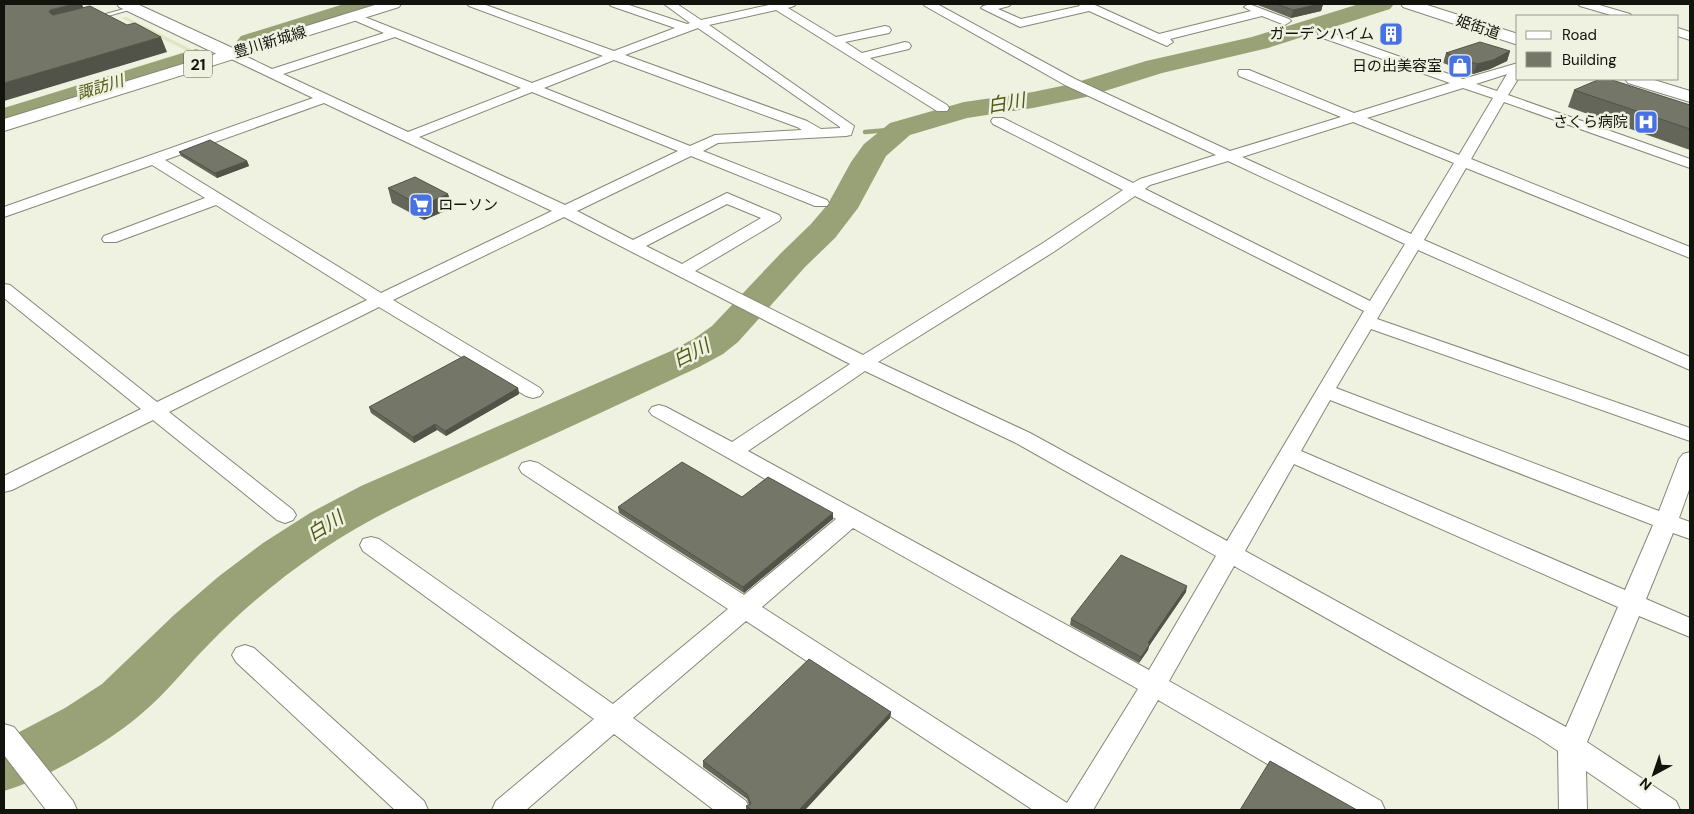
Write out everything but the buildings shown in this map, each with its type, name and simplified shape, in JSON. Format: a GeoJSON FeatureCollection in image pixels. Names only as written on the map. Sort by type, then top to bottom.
{"type":"FeatureCollection","features":[{"type":"Feature","properties":{"kind":"main road","name":"豊川新城線"},"geometry":{"type":"LineString","coordinates":[[4,125],[393,4]]}},
{"type":"Feature","properties":{"kind":"main road","name":"姫街道"},"geometry":{"type":"LineString","coordinates":[[1409,4],[1516,39]]}},
{"type":"Feature","properties":{"kind":"main road"},"geometry":{"type":"LineString","coordinates":[[129,6],[230,54]]}},
{"type":"Feature","properties":{"kind":"main road"},"geometry":{"type":"LineString","coordinates":[[1638,80],[1687,94]]}},
{"type":"Feature","properties":{"kind":"street"},"geometry":{"type":"LineString","coordinates":[[473,4],[802,124],[818,134]]}},
{"type":"Feature","properties":{"kind":"street"},"geometry":{"type":"LineString","coordinates":[[616,4],[693,26]]}},
{"type":"Feature","properties":{"kind":"street"},"geometry":{"type":"LineString","coordinates":[[4,485],[380,300],[715,139],[846,132],[847,126],[693,26],[670,4]]}},
{"type":"Feature","properties":{"kind":"street"},"geometry":{"type":"LineString","coordinates":[[929,4],[1074,84],[1231,155],[1414,242],[1690,364]]}},
{"type":"Feature","properties":{"kind":"street"},"geometry":{"type":"LineString","coordinates":[[1005,4],[987,8],[1020,23],[1088,5],[1162,40],[1263,12]]}},
{"type":"Feature","properties":{"kind":"street"},"geometry":{"type":"LineString","coordinates":[[1241,4],[1285,21]]}},
{"type":"Feature","properties":{"kind":"street"},"geometry":{"type":"LineString","coordinates":[[1584,4],[1622,15]]}},
{"type":"Feature","properties":{"kind":"street"},"geometry":{"type":"LineString","coordinates":[[408,137],[614,55],[693,26],[781,5],[834,41],[942,108]]}},
{"type":"Feature","properties":{"kind":"street"},"geometry":{"type":"LineString","coordinates":[[354,16],[821,203]]}},
{"type":"Feature","properties":{"kind":"street"},"geometry":{"type":"LineString","coordinates":[[834,41],[885,30]]}},
{"type":"Feature","properties":{"kind":"street"},"geometry":{"type":"LineString","coordinates":[[272,73],[396,33]]}},
{"type":"Feature","properties":{"kind":"street"},"geometry":{"type":"LineString","coordinates":[[1324,34],[1690,164]]}},
{"type":"Feature","properties":{"kind":"street"},"geometry":{"type":"LineString","coordinates":[[860,57],[905,46]]}},
{"type":"Feature","properties":{"kind":"street"},"geometry":{"type":"LineString","coordinates":[[230,54],[564,211],[864,363],[1023,438],[1547,729],[1666,810]]}},
{"type":"Feature","properties":{"kind":"street"},"geometry":{"type":"LineString","coordinates":[[732,452],[864,363],[1049,247],[1133,188],[1145,182],[1353,116],[1516,68]]}},
{"type":"Feature","properties":{"kind":"street"},"geometry":{"type":"LineString","coordinates":[[1078,810],[1154,685],[1220,568],[1231,554],[1516,68]]}},
{"type":"Feature","properties":{"kind":"street"},"geometry":{"type":"LineString","coordinates":[[1244,73],[1690,253]]}},
{"type":"Feature","properties":{"kind":"street"},"geometry":{"type":"LineString","coordinates":[[4,212],[325,98]]}},
{"type":"Feature","properties":{"kind":"street"},"geometry":{"type":"LineString","coordinates":[[998,120],[1133,188],[1371,316],[1690,434]]}},
{"type":"Feature","properties":{"kind":"street"},"geometry":{"type":"LineString","coordinates":[[153,159],[380,300],[534,392]]}},
{"type":"Feature","properties":{"kind":"street"},"geometry":{"type":"LineString","coordinates":[[110,239],[216,198]]}},
{"type":"Feature","properties":{"kind":"street"},"geometry":{"type":"LineString","coordinates":[[634,246],[727,198],[773,218],[682,271]]}},
{"type":"Feature","properties":{"kind":"street"},"geometry":{"type":"LineString","coordinates":[[4,289],[284,515]]}},
{"type":"Feature","properties":{"kind":"street"},"geometry":{"type":"LineString","coordinates":[[1325,391],[1690,531]]}},
{"type":"Feature","properties":{"kind":"street"},"geometry":{"type":"LineString","coordinates":[[659,411],[1154,685],[1371,810]]}},
{"type":"Feature","properties":{"kind":"street"},"geometry":{"type":"LineString","coordinates":[[1289,454],[1630,604],[1690,628]]}},
{"type":"Feature","properties":{"kind":"street"},"geometry":{"type":"LineString","coordinates":[[1573,810],[1572,745],[1666,522],[1690,459]]}},
{"type":"Feature","properties":{"kind":"street"},"geometry":{"type":"LineString","coordinates":[[530,468],[1056,810]]}},
{"type":"Feature","properties":{"kind":"street"},"geometry":{"type":"LineString","coordinates":[[506,810],[851,518]]}},
{"type":"Feature","properties":{"kind":"street"},"geometry":{"type":"LineString","coordinates":[[371,545],[614,719],[736,810]]}},
{"type":"Feature","properties":{"kind":"street"},"geometry":{"type":"LineString","coordinates":[[246,655],[414,810]]}},
{"type":"Feature","properties":{"kind":"street"},"geometry":{"type":"LineString","coordinates":[[6,738],[63,810]]}},
{"type":"Feature","properties":{"kind":"lane"},"geometry":{"type":"LineString","coordinates":[[87,20],[129,6]]}},
{"type":"Feature","properties":{"kind":"green space"},"geometry":{"type":"Polygon","coordinates":[[[126,17],[195,51],[191,57],[4,115],[4,108],[187,51],[122,18],[126,17]]]}},
{"type":"Feature","properties":{"kind":"waterway","name":"諏訪川"},"geometry":{"type":"LineString","coordinates":[[250,41],[368,4]]}},
{"type":"Feature","properties":{"kind":"waterway","name":"白川"},"geometry":{"type":"LineString","coordinates":[[4,767],[71,732],[121,700],[192,629],[235,590],[303,540],[351,510],[685,359],[709,346],[725,334],[793,260],[823,231],[842,208],[866,162],[875,150],[900,129],[964,110],[1033,100],[1076,91],[1155,67],[1259,43],[1382,4]]}},
{"type":"Feature","properties":{"kind":"waterway","name":"諏訪川"},"geometry":{"type":"LineString","coordinates":[[4,117],[196,57]]}},
{"type":"Feature","properties":{"kind":"waterway"},"geometry":{"type":"LineString","coordinates":[[865,132],[900,129]]}},
{"type":"Feature","properties":{"kind":"place","name":"ガーデンハイム"},"geometry":{"type":"Point","coordinates":[1391,34]}},
{"type":"Feature","properties":{"kind":"place","name":"日の出美容室"},"geometry":{"type":"Point","coordinates":[1460,66]}},
{"type":"Feature","properties":{"kind":"place","name":"さくら病院"},"geometry":{"type":"Point","coordinates":[1646,122]}},
{"type":"Feature","properties":{"kind":"place","name":"ローソン"},"geometry":{"type":"Point","coordinates":[421,205]}}]}
